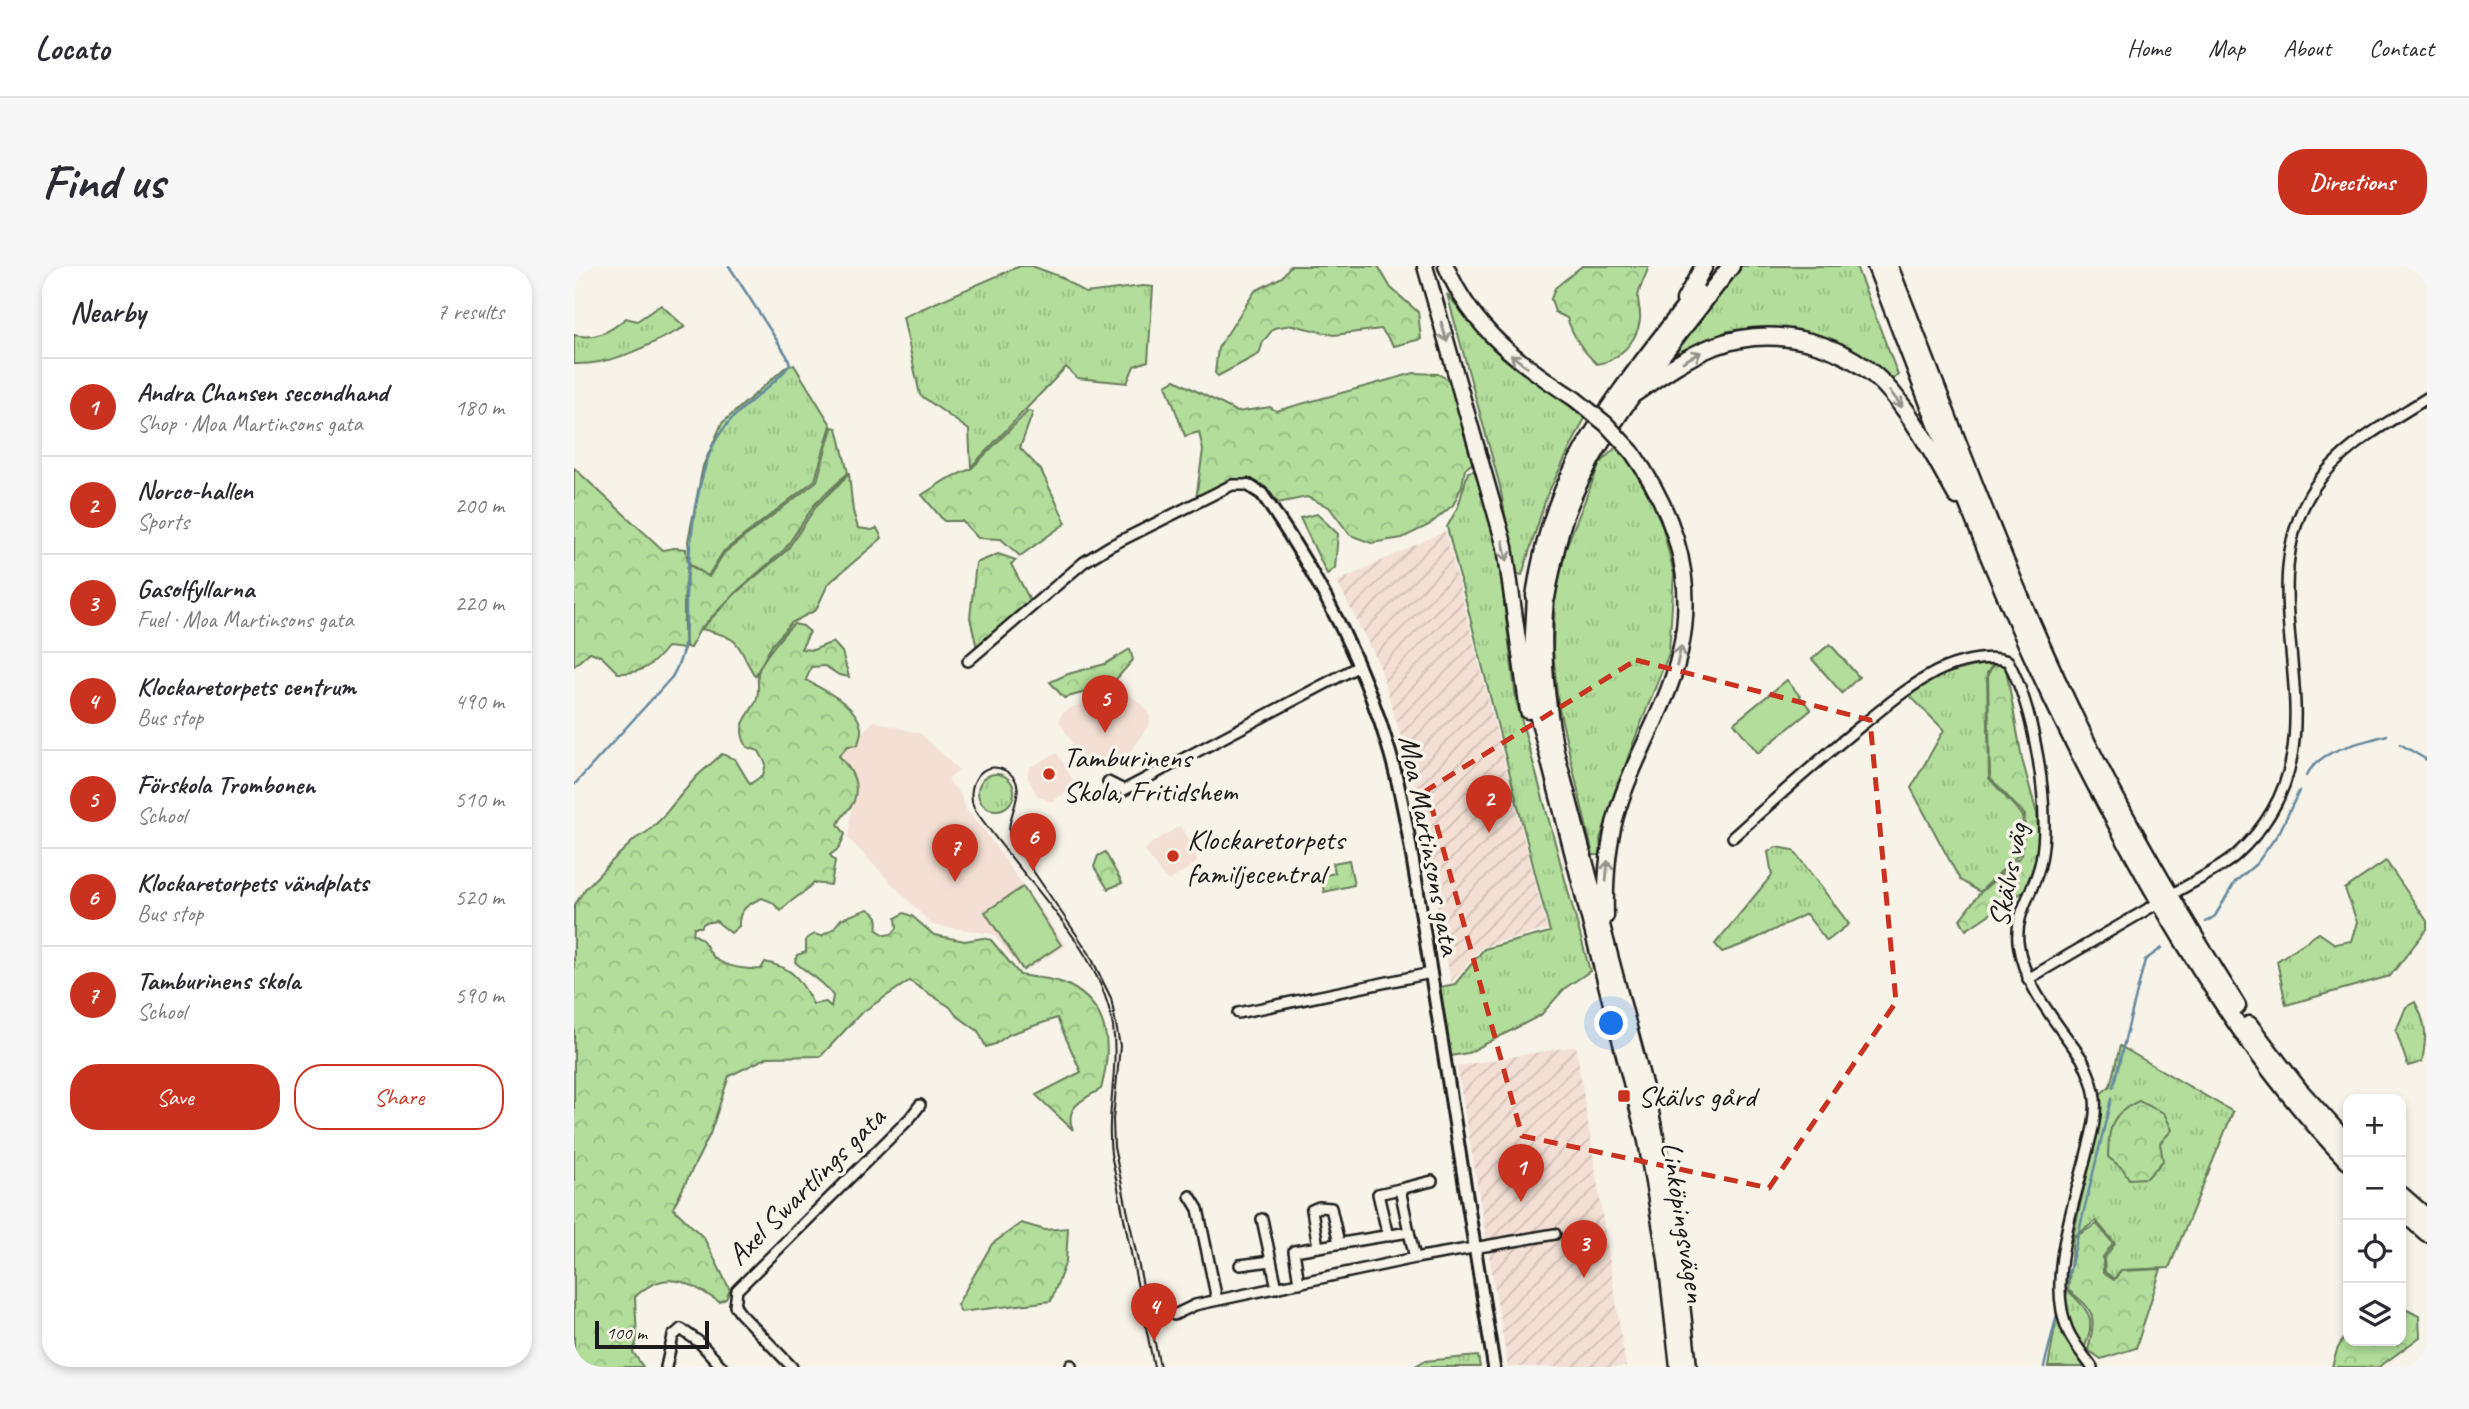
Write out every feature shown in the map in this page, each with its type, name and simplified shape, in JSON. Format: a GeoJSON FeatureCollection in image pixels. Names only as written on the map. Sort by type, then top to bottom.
{"type":"FeatureCollection","features":[{"type":"Feature","properties":{"kind":"highway"},"geometry":{"type":"LineString","coordinates":[[1425,266],[1505,547],[1524,687],[1533,729],[1547,761]]}},
{"type":"Feature","properties":{"kind":"highway"},"geometry":{"type":"LineString","coordinates":[[1446,266],[1471,312],[1500,345],[1606,424],[1632,452],[1649,477],[1671,522],[1683,565],[1686,609],[1680,655],[1616,817],[1606,872],[1606,939]]}},
{"type":"Feature","properties":{"kind":"highway"},"geometry":{"type":"LineString","coordinates":[[1670,326],[1704,266]]}},
{"type":"Feature","properties":{"kind":"highway"},"geometry":{"type":"LineString","coordinates":[[1606,939],[1548,713],[1540,597],[1544,547],[1568,478],[1584,447],[1670,326],[1719,266]]}},
{"type":"Feature","properties":{"kind":"highway"},"geometry":{"type":"LineString","coordinates":[[1547,761],[1537,714],[1532,634],[1540,597],[1565,515],[1595,452],[1635,393],[1731,266]]}},
{"type":"Feature","properties":{"kind":"highway"},"geometry":{"type":"LineString","coordinates":[[1876,266],[1986,548],[2059,711],[2111,813],[2184,943],[2237,1027],[2291,1098],[2344,1157]]}},
{"type":"Feature","properties":{"kind":"highway"},"geometry":{"type":"LineString","coordinates":[[1889,266],[1952,432],[2018,592],[2068,705],[2108,785],[2193,936],[2245,1020],[2300,1090],[2343,1138]]}},
{"type":"Feature","properties":{"kind":"highway"},"geometry":{"type":"LineString","coordinates":[[1635,393],[1698,353],[1745,338],[1791,338],[1836,351],[1868,370],[1897,399],[1935,457],[1986,548]]}},
{"type":"Feature","properties":{"kind":"highway","name":"Linköpingsvägen"},"geometry":{"type":"LineString","coordinates":[[1547,761],[1640,1115],[1666,1259],[1678,1367]]}},
{"type":"Feature","properties":{"kind":"highway","name":"Linköpingsvägen"},"geometry":{"type":"LineString","coordinates":[[1606,939],[1638,1058],[1665,1180],[1689,1367]]}},
{"type":"Feature","properties":{"kind":"highway"},"geometry":{"type":"LineString","coordinates":[[2406,1199],[2427,1218]]}},
{"type":"Feature","properties":{"kind":"highway"},"geometry":{"type":"LineString","coordinates":[[2406,1214],[2427,1233]]}},
{"type":"Feature","properties":{"kind":"street"},"geometry":{"type":"LineString","coordinates":[[2176,892],[2233,858],[2275,808],[2288,778],[2296,743],[2287,580],[2289,557],[2298,520],[2315,486],[2352,447],[2427,398]]}},
{"type":"Feature","properties":{"kind":"street"},"geometry":{"type":"LineString","coordinates":[[968,661],[1084,562],[1110,546],[1232,485],[1248,485]]}},
{"type":"Feature","properties":{"kind":"street","name":"Moa Martinsons gata"},"geometry":{"type":"LineString","coordinates":[[1248,485],[1262,494],[1329,602],[1359,666],[1389,751],[1403,805],[1494,1367]]}},
{"type":"Feature","properties":{"kind":"street","name":"Skälvs väg"},"geometry":{"type":"LineString","coordinates":[[1733,837],[1814,763],[1903,692],[1938,671],[1962,663],[1997,657],[2008,661],[2017,678],[2036,751],[2045,809],[2041,860],[2021,913],[2018,942],[2028,979],[2082,1059],[2095,1100],[2092,1133],[2059,1279],[2061,1307],[2068,1333],[2092,1367]]}},
{"type":"Feature","properties":{"kind":"street"},"geometry":{"type":"LineString","coordinates":[[1108,782],[1124,790],[1359,666]]}},
{"type":"Feature","properties":{"kind":"street"},"geometry":{"type":"LineString","coordinates":[[2028,979],[2153,906]]}},
{"type":"Feature","properties":{"kind":"street"},"geometry":{"type":"LineString","coordinates":[[1238,1013],[1431,973]]}},
{"type":"Feature","properties":{"kind":"street","name":"Axel Swartlings gata"},"geometry":{"type":"LineString","coordinates":[[792,1367],[780,1361],[735,1306],[737,1290],[920,1105]]}},
{"type":"Feature","properties":{"kind":"street"},"geometry":{"type":"LineString","coordinates":[[1388,1236],[1378,1194],[1432,1181]]}},
{"type":"Feature","properties":{"kind":"street"},"geometry":{"type":"LineString","coordinates":[[1400,1189],[1415,1258]]}},
{"type":"Feature","properties":{"kind":"street"},"geometry":{"type":"LineString","coordinates":[[1190,1196],[1198,1209],[1217,1300]]}},
{"type":"Feature","properties":{"kind":"street"},"geometry":{"type":"LineString","coordinates":[[1318,1247],[1312,1210],[1320,1207],[1331,1208],[1339,1244]]}},
{"type":"Feature","properties":{"kind":"street"},"geometry":{"type":"LineString","coordinates":[[1262,1219],[1277,1288]]}},
{"type":"Feature","properties":{"kind":"street"},"geometry":{"type":"LineString","coordinates":[[1299,1283],[1294,1251],[1409,1233]]}},
{"type":"Feature","properties":{"kind":"street"},"geometry":{"type":"LineString","coordinates":[[1174,1315],[1195,1305],[1217,1300],[1415,1258],[1555,1234]]}},
{"type":"Feature","properties":{"kind":"street"},"geometry":{"type":"LineString","coordinates":[[1240,1265],[1271,1261]]}},
{"type":"Feature","properties":{"kind":"street"},"geometry":{"type":"LineString","coordinates":[[666,1367],[673,1336],[681,1329],[699,1342],[722,1367]]}},
{"type":"Feature","properties":{"kind":"highlighted area"},"geometry":{"type":"Polygon","coordinates":[[[1636,660],[1870,720],[1896,1002],[1769,1188],[1522,1136],[1427,790],[1636,660]]]}},
{"type":"Feature","properties":{"kind":"shaded area"},"geometry":{"type":"Polygon","coordinates":[[[1445,531],[1547,929],[1482,947],[1451,982],[1414,780],[1379,664],[1337,582],[1445,531]]]}},
{"type":"Feature","properties":{"kind":"shaded area"},"geometry":{"type":"Polygon","coordinates":[[[1120,688],[1143,705],[1150,714],[1150,723],[1124,758],[1092,767],[1085,766],[1059,720],[1063,713],[1074,706],[1113,696],[1120,688]]]}},
{"type":"Feature","properties":{"kind":"shaded area"},"geometry":{"type":"Polygon","coordinates":[[[874,721],[921,734],[959,770],[948,780],[960,794],[967,811],[1066,946],[1023,972],[993,934],[932,925],[848,838],[855,780],[839,756],[848,746],[858,745],[861,734],[874,721]]]}},
{"type":"Feature","properties":{"kind":"shaded area","name":"Tamburinens Skola, Fritidshem"},"geometry":{"type":"Polygon","coordinates":[[[1057,753],[1077,787],[1050,802],[1037,795],[1028,778],[1028,771],[1030,767],[1057,753]]]}},
{"type":"Feature","properties":{"kind":"shaded area","name":"Klockaretorpets familjecentral"},"geometry":{"type":"Polygon","coordinates":[[[1180,826],[1195,848],[1197,862],[1169,881],[1160,873],[1145,850],[1180,826]]]}},
{"type":"Feature","properties":{"kind":"shaded area"},"geometry":{"type":"Polygon","coordinates":[[[1576,1046],[1626,1367],[1508,1367],[1457,1066],[1576,1046]]]}},
{"type":"Feature","properties":{"kind":"green space"},"geometry":{"type":"Polygon","coordinates":[[[1020,266],[1032,266],[1061,277],[1085,293],[1153,287],[1148,361],[1134,366],[1127,383],[1077,378],[1066,367],[971,467],[969,430],[920,395],[903,317],[1020,266]]]}},
{"type":"Feature","properties":{"kind":"green space"},"geometry":{"type":"Polygon","coordinates":[[[1290,266],[1378,266],[1391,288],[1418,312],[1421,339],[1394,346],[1381,329],[1334,335],[1292,325],[1274,328],[1263,342],[1259,354],[1218,376],[1215,373],[1218,348],[1255,291],[1282,277],[1290,266]]]}},
{"type":"Feature","properties":{"kind":"green space"},"geometry":{"type":"Polygon","coordinates":[[[1582,266],[1649,266],[1639,293],[1640,320],[1635,336],[1619,355],[1597,364],[1579,343],[1567,318],[1555,312],[1551,299],[1555,288],[1582,266]]]}},
{"type":"Feature","properties":{"kind":"green space"},"geometry":{"type":"Polygon","coordinates":[[[1741,266],[1856,266],[1898,375],[1892,379],[1856,352],[1816,334],[1777,329],[1727,331],[1681,356],[1677,351],[1741,266]]]}},
{"type":"Feature","properties":{"kind":"green space"},"geometry":{"type":"Polygon","coordinates":[[[1447,294],[1489,344],[1585,418],[1547,495],[1522,575],[1515,573],[1500,486],[1447,294]]]}},
{"type":"Feature","properties":{"kind":"green space"},"geometry":{"type":"Polygon","coordinates":[[[661,305],[685,327],[618,357],[574,364],[574,335],[602,334],[626,318],[637,321],[661,305]]]}},
{"type":"Feature","properties":{"kind":"green space"},"geometry":{"type":"Polygon","coordinates":[[[794,365],[831,425],[815,480],[723,552],[708,576],[690,564],[688,541],[703,466],[722,423],[787,366],[794,365]]]}},
{"type":"Feature","properties":{"kind":"green space"},"geometry":{"type":"Polygon","coordinates":[[[1414,373],[1438,374],[1452,382],[1477,460],[1465,469],[1462,486],[1453,505],[1429,525],[1402,538],[1371,543],[1350,535],[1329,507],[1307,497],[1278,503],[1266,487],[1246,480],[1229,482],[1196,499],[1203,450],[1199,432],[1185,436],[1166,385],[1175,380],[1237,412],[1270,407],[1276,411],[1414,373]]]}},
{"type":"Feature","properties":{"kind":"green space"},"geometry":{"type":"Polygon","coordinates":[[[1028,411],[1033,412],[1020,448],[1041,470],[1066,523],[1020,556],[1001,539],[978,538],[962,521],[944,521],[922,495],[947,479],[971,469],[1028,411]]]}},
{"type":"Feature","properties":{"kind":"green space"},"geometry":{"type":"Polygon","coordinates":[[[832,427],[837,428],[848,473],[815,504],[785,549],[735,593],[700,629],[690,648],[686,647],[685,601],[689,565],[709,577],[724,553],[817,481],[832,427]]]}},
{"type":"Feature","properties":{"kind":"green space"},"geometry":{"type":"Polygon","coordinates":[[[1618,445],[1658,508],[1674,574],[1669,653],[1632,746],[1600,839],[1601,855],[1593,855],[1558,704],[1553,650],[1555,599],[1566,547],[1600,463],[1618,445]]]}},
{"type":"Feature","properties":{"kind":"green space"},"geometry":{"type":"Polygon","coordinates":[[[574,468],[663,550],[686,549],[688,563],[684,601],[684,649],[667,647],[652,663],[634,672],[618,673],[601,656],[590,652],[574,666],[574,468]]]}},
{"type":"Feature","properties":{"kind":"green space"},"geometry":{"type":"Polygon","coordinates":[[[1478,470],[1498,554],[1516,700],[1590,971],[1565,988],[1541,1015],[1468,1053],[1450,1056],[1440,987],[1455,984],[1484,949],[1550,932],[1447,527],[1458,507],[1468,472],[1478,470]]]}},
{"type":"Feature","properties":{"kind":"green space"},"geometry":{"type":"Polygon","coordinates":[[[849,474],[853,511],[858,528],[877,528],[882,538],[828,584],[816,610],[791,623],[772,645],[755,676],[736,643],[725,636],[701,629],[736,593],[787,550],[817,505],[849,474]]]}},
{"type":"Feature","properties":{"kind":"green space"},"geometry":{"type":"Polygon","coordinates":[[[1317,514],[1338,534],[1335,568],[1327,574],[1300,518],[1317,514]]]}},
{"type":"Feature","properties":{"kind":"green space"},"geometry":{"type":"Polygon","coordinates":[[[998,554],[1016,560],[1011,564],[1030,600],[977,648],[970,618],[976,563],[998,554]]]}},
{"type":"Feature","properties":{"kind":"green space"},"geometry":{"type":"Polygon","coordinates":[[[794,624],[803,626],[810,632],[801,649],[813,650],[833,642],[842,652],[849,677],[839,675],[825,666],[811,667],[806,680],[847,705],[854,712],[861,728],[858,745],[848,746],[839,756],[853,776],[856,794],[838,824],[845,834],[839,848],[830,855],[835,861],[831,885],[813,883],[781,911],[772,902],[762,898],[757,900],[745,908],[740,916],[739,926],[731,933],[716,921],[694,927],[693,934],[702,940],[716,959],[725,964],[761,969],[765,962],[790,971],[800,981],[813,1004],[826,1002],[831,1007],[833,996],[830,991],[795,962],[797,955],[806,952],[806,939],[815,934],[821,936],[833,929],[841,919],[868,909],[877,917],[877,930],[885,935],[892,934],[897,928],[896,918],[904,913],[912,916],[934,935],[965,941],[983,938],[991,940],[1020,975],[1068,985],[1093,1005],[1105,1030],[1107,1044],[1101,1089],[1082,1100],[1073,1110],[1073,1130],[1036,1095],[1081,1072],[1057,1018],[1010,1034],[986,1047],[978,1031],[956,1015],[950,1007],[909,981],[861,1013],[821,1056],[768,1057],[729,1076],[710,1134],[673,1208],[704,1238],[730,1290],[726,1299],[719,1302],[697,1288],[677,1281],[656,1283],[635,1297],[637,1340],[633,1352],[643,1367],[574,1367],[574,906],[585,889],[611,862],[660,820],[696,777],[722,754],[735,759],[750,784],[763,775],[766,764],[759,751],[747,747],[742,727],[757,697],[758,673],[763,662],[794,624]]]}},
{"type":"Feature","properties":{"kind":"green space"},"geometry":{"type":"Polygon","coordinates":[[[1830,644],[1859,677],[1842,693],[1812,659],[1830,644]]]}},
{"type":"Feature","properties":{"kind":"green space"},"geometry":{"type":"Polygon","coordinates":[[[1130,649],[1133,660],[1111,685],[1064,698],[1050,682],[1105,664],[1130,649]]]}},
{"type":"Feature","properties":{"kind":"green space"},"geometry":{"type":"Polygon","coordinates":[[[1995,661],[1987,673],[1989,778],[2023,816],[2020,853],[1980,892],[1960,880],[1911,788],[1944,730],[1909,695],[1940,675],[1995,661]]]}},
{"type":"Feature","properties":{"kind":"green space"},"geometry":{"type":"Polygon","coordinates":[[[1996,661],[2006,668],[2022,759],[2037,814],[2039,853],[2024,891],[1966,930],[1960,919],[1980,893],[2022,855],[2025,815],[1990,778],[1988,674],[1996,661]]]}},
{"type":"Feature","properties":{"kind":"green space"},"geometry":{"type":"Polygon","coordinates":[[[1787,680],[1811,710],[1758,753],[1734,723],[1787,680]]]}},
{"type":"Feature","properties":{"kind":"green space"},"geometry":{"type":"Polygon","coordinates":[[[996,774],[1009,779],[1014,792],[1009,805],[996,810],[983,805],[978,792],[983,779],[996,774]]]}},
{"type":"Feature","properties":{"kind":"green space"},"geometry":{"type":"Polygon","coordinates":[[[1776,847],[1793,850],[1849,924],[1827,941],[1806,914],[1747,943],[1722,952],[1715,944],[1772,875],[1768,852],[1776,847]]]}},
{"type":"Feature","properties":{"kind":"green space"},"geometry":{"type":"Polygon","coordinates":[[[1105,852],[1122,883],[1108,889],[1094,867],[1098,856],[1105,852]]]}},
{"type":"Feature","properties":{"kind":"green space"},"geometry":{"type":"Polygon","coordinates":[[[1349,860],[1354,885],[1324,892],[1321,876],[1335,873],[1333,863],[1349,860]]]}},
{"type":"Feature","properties":{"kind":"green space"},"geometry":{"type":"Polygon","coordinates":[[[2386,861],[2427,921],[2427,929],[2390,976],[2286,1005],[2277,961],[2319,933],[2335,944],[2351,941],[2357,922],[2345,889],[2386,861]]]}},
{"type":"Feature","properties":{"kind":"green space"},"geometry":{"type":"Polygon","coordinates":[[[1023,887],[1061,945],[1023,970],[985,912],[1023,887]]]}},
{"type":"Feature","properties":{"kind":"green space"},"geometry":{"type":"Polygon","coordinates":[[[2415,1002],[2424,1024],[2425,1044],[2422,1062],[2408,1066],[2396,1031],[2406,1007],[2415,1002]]]}},
{"type":"Feature","properties":{"kind":"green space"},"geometry":{"type":"Polygon","coordinates":[[[2120,1046],[2233,1112],[2169,1268],[2121,1270],[2114,1279],[2105,1272],[2104,1259],[2115,1243],[2096,1221],[2073,1237],[2096,1133],[2099,1095],[2110,1086],[2120,1046]]]}},
{"type":"Feature","properties":{"kind":"green space"},"geometry":{"type":"Polygon","coordinates":[[[2139,1101],[2164,1113],[2172,1130],[2160,1143],[2163,1161],[2147,1178],[2129,1179],[2123,1169],[2108,1157],[2109,1137],[2113,1123],[2122,1111],[2139,1101]]]}},
{"type":"Feature","properties":{"kind":"green space"},"geometry":{"type":"Polygon","coordinates":[[[1021,1223],[1045,1230],[1068,1228],[1066,1261],[1051,1301],[961,1312],[957,1305],[992,1244],[1021,1223]]]}},
{"type":"Feature","properties":{"kind":"green space"},"geometry":{"type":"Polygon","coordinates":[[[2097,1224],[2113,1243],[2103,1257],[2103,1273],[2114,1280],[2121,1271],[2161,1269],[2136,1348],[2101,1359],[2088,1350],[2093,1322],[2089,1309],[2068,1290],[2073,1238],[2097,1224]]]}},
{"type":"Feature","properties":{"kind":"green space"},"geometry":{"type":"Polygon","coordinates":[[[2068,1291],[2084,1308],[2090,1322],[2081,1358],[2087,1367],[2048,1367],[2057,1315],[2068,1291]]]}},
{"type":"Feature","properties":{"kind":"green space"},"geometry":{"type":"Polygon","coordinates":[[[2406,1310],[2419,1316],[2420,1337],[2379,1367],[2332,1367],[2343,1339],[2343,1346],[2406,1346],[2406,1310]]]}},
{"type":"Feature","properties":{"kind":"green space"},"geometry":{"type":"Polygon","coordinates":[[[1478,1356],[1480,1367],[1414,1367],[1424,1361],[1478,1356]]]}},
{"type":"Feature","properties":{"kind":"waterway"},"geometry":{"type":"LineString","coordinates":[[574,785],[672,677],[679,664],[685,640],[686,591],[692,531],[700,485],[709,455],[726,425],[790,364],[729,266]]}},
{"type":"Feature","properties":{"kind":"waterway"},"geometry":{"type":"LineString","coordinates":[[2306,776],[2321,759],[2331,753],[2387,735]]}},
{"type":"Feature","properties":{"kind":"waterway"},"geometry":{"type":"LineString","coordinates":[[2400,744],[2427,760]]}},
{"type":"Feature","properties":{"kind":"waterway"},"geometry":{"type":"LineString","coordinates":[[2206,922],[2215,916],[2235,882],[2257,863],[2280,831],[2299,791]]}},
{"type":"Feature","properties":{"kind":"waterway"},"geometry":{"type":"LineString","coordinates":[[2113,1087],[2145,960],[2162,948]]}},
{"type":"Feature","properties":{"kind":"waterway"},"geometry":{"type":"LineString","coordinates":[[2066,1285],[2111,1099]]}},
{"type":"Feature","properties":{"kind":"waterway"},"geometry":{"type":"LineString","coordinates":[[2044,1367],[2057,1314],[2055,1289]]}},
{"type":"Feature","properties":{"kind":"tram line"},"geometry":{"type":"LineString","coordinates":[[1154,1367],[1111,1154],[1114,1043],[1105,997],[1092,968],[1056,912],[974,808],[974,783],[977,776],[989,768],[1006,771],[1014,777],[1018,793],[1009,829],[1010,837],[1089,953],[1111,998],[1120,1046],[1113,1120],[1114,1147],[1160,1367]]}},
{"type":"Feature","properties":{"kind":"place","name":"Förskola Trombonen"},"geometry":{"type":"Point","coordinates":[1105,733]}},
{"type":"Feature","properties":{"kind":"place","name":"Tamburinens Skola, Fritidshem"},"geometry":{"type":"Point","coordinates":[1049,774]}},
{"type":"Feature","properties":{"kind":"place","name":"Norco-hallen"},"geometry":{"type":"Point","coordinates":[1489,833]}},
{"type":"Feature","properties":{"kind":"place","name":"Klockaretorpets familjecentral"},"geometry":{"type":"Point","coordinates":[1173,856]}},
{"type":"Feature","properties":{"kind":"place","name":"Klockaretorpets vändplats"},"geometry":{"type":"Point","coordinates":[1033,871]}},
{"type":"Feature","properties":{"kind":"place","name":"Tamburinens skola"},"geometry":{"type":"Point","coordinates":[955,882]}},
{"type":"Feature","properties":{"kind":"place","name":"Skälvs gård"},"geometry":{"type":"Point","coordinates":[1624,1096]}},
{"type":"Feature","properties":{"kind":"place","name":"Andra Chansen secondhand"},"geometry":{"type":"Point","coordinates":[1521,1202]}},
{"type":"Feature","properties":{"kind":"place","name":"Gasolfyllarna"},"geometry":{"type":"Point","coordinates":[1584,1278]}},
{"type":"Feature","properties":{"kind":"place","name":"Klockaretorpets centrum"},"geometry":{"type":"Point","coordinates":[1154,1341]}}]}
